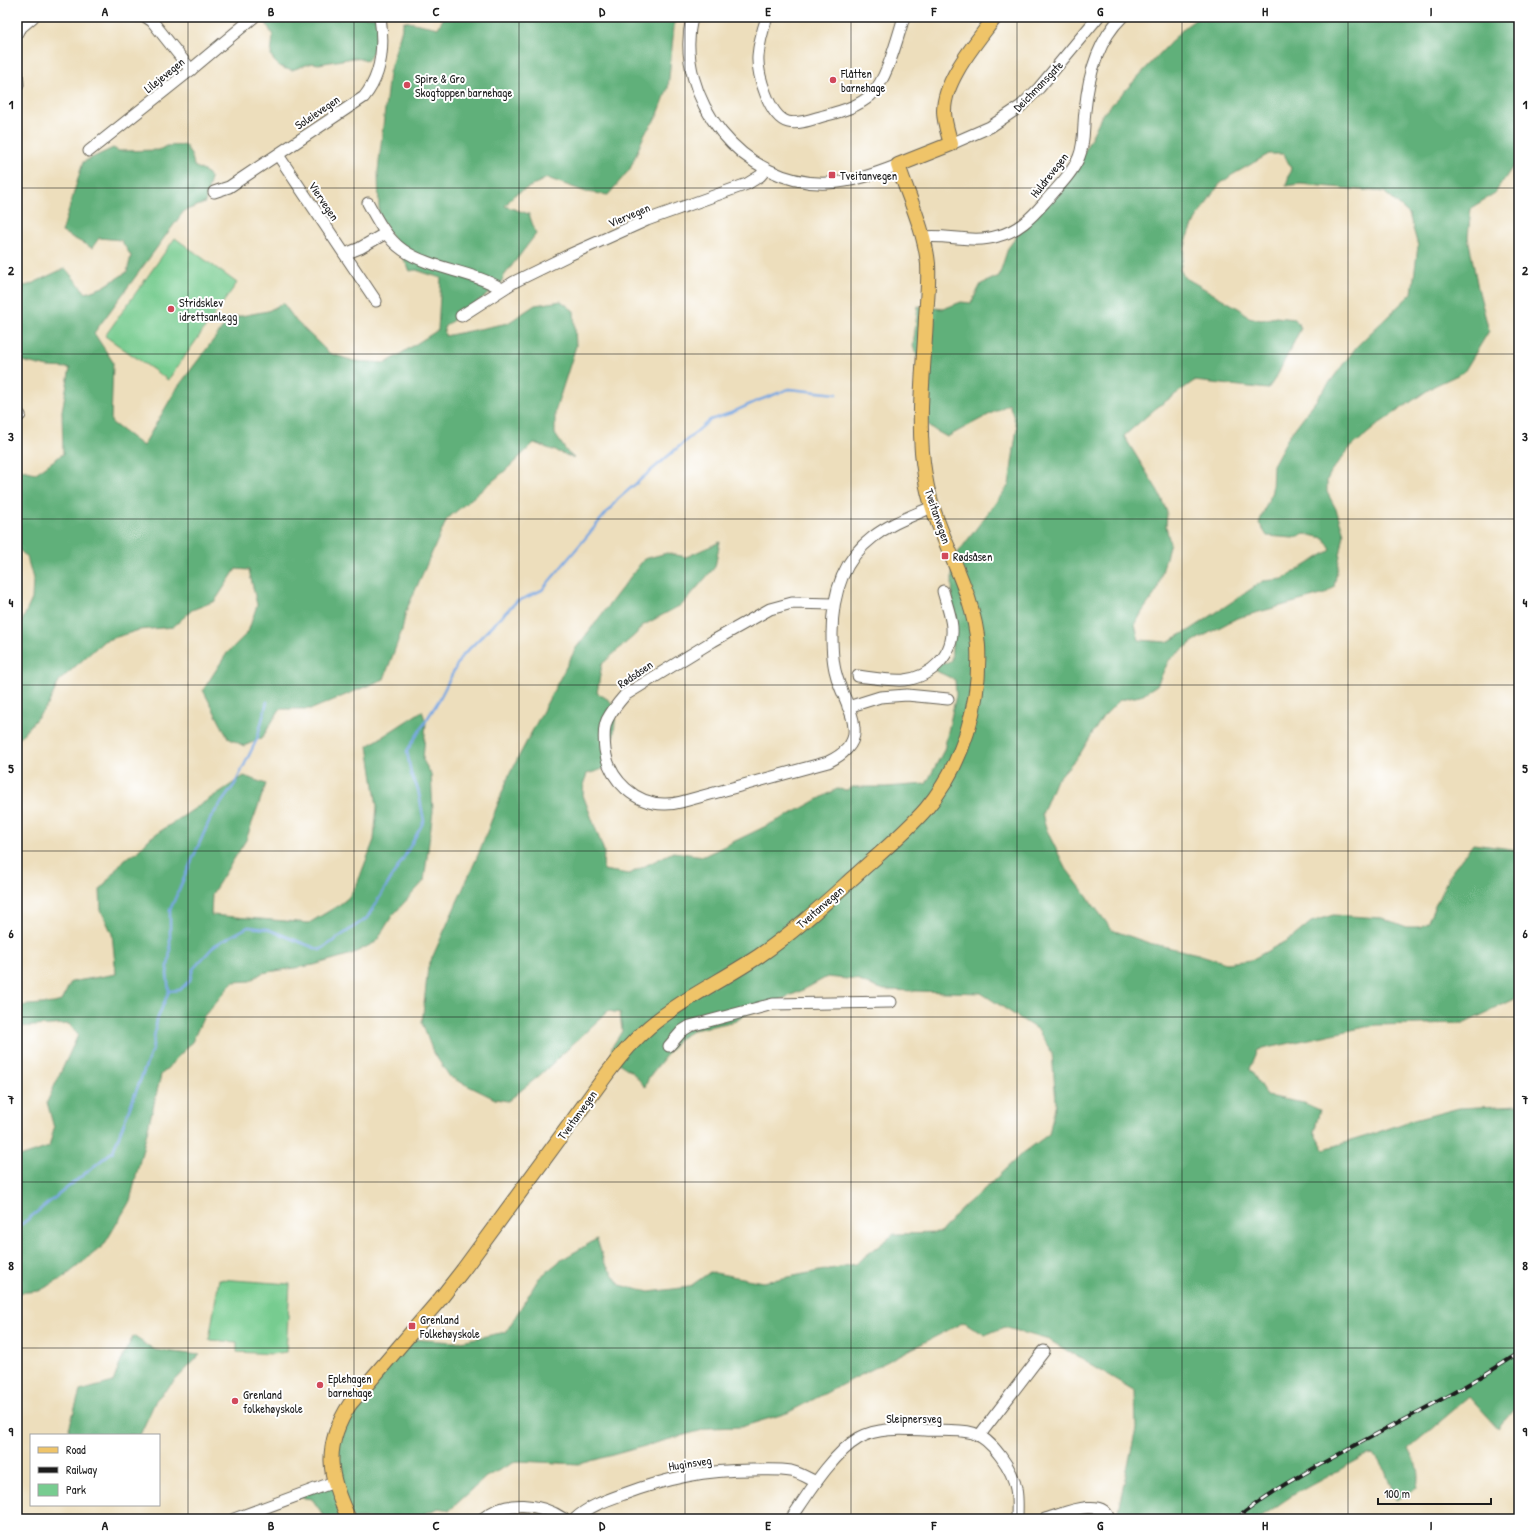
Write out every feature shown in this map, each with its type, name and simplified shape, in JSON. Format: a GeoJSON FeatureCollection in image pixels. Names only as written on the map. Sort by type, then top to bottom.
{"type":"FeatureCollection","features":[{"type":"Feature","properties":{"kind":"main road"},"geometry":{"type":"LineString","coordinates":[[951,144],[947,131],[944,111],[949,85],[995,17]]}},
{"type":"Feature","properties":{"kind":"main road","name":"Deichmansgate"},"geometry":{"type":"LineString","coordinates":[[898,165],[951,144]]}},
{"type":"Feature","properties":{"kind":"main road","name":"Tveitanvegen"},"geometry":{"type":"LineString","coordinates":[[349,1519],[334,1482],[331,1464],[333,1440],[342,1416],[350,1404],[403,1344],[463,1270],[627,1048],[651,1025],[669,1012],[751,960],[796,928],[912,824],[942,788],[958,756],[969,726],[976,685],[978,649],[976,628],[967,591],[932,507],[925,477],[922,446],[922,405],[928,273],[926,249],[898,165]]}},
{"type":"Feature","properties":{"kind":"street"},"geometry":{"type":"LineString","coordinates":[[17,32],[33,17]]}},
{"type":"Feature","properties":{"kind":"street"},"geometry":{"type":"LineString","coordinates":[[146,17],[152,21],[191,70]]}},
{"type":"Feature","properties":{"kind":"street","name":"Lilejevegen"},"geometry":{"type":"LineString","coordinates":[[89,151],[191,70],[254,17]]}},
{"type":"Feature","properties":{"kind":"street","name":"Soleievegen"},"geometry":{"type":"LineString","coordinates":[[214,192],[229,187],[364,97],[373,82],[382,52],[382,28],[380,17]]}},
{"type":"Feature","properties":{"kind":"street"},"geometry":{"type":"LineString","coordinates":[[692,17],[689,58],[694,84],[698,95],[724,136],[766,169],[795,180],[827,183],[866,176],[898,165]]}},
{"type":"Feature","properties":{"kind":"street"},"geometry":{"type":"LineString","coordinates":[[767,17],[758,55],[758,66],[770,105],[780,118],[788,122],[802,122],[837,112],[859,104],[871,95],[883,77],[904,17]]}},
{"type":"Feature","properties":{"kind":"street","name":"Deichmansgate"},"geometry":{"type":"LineString","coordinates":[[951,144],[990,126],[1021,106],[1039,88],[1098,17]]}},
{"type":"Feature","properties":{"kind":"street","name":"Huldrevegen"},"geometry":{"type":"LineString","coordinates":[[923,237],[935,235],[976,240],[994,237],[1017,229],[1036,212],[1065,178],[1080,156],[1083,139],[1087,88],[1094,62],[1106,39],[1122,17]]}},
{"type":"Feature","properties":{"kind":"street"},"geometry":{"type":"LineString","coordinates":[[17,72],[18,85]]}},
{"type":"Feature","properties":{"kind":"street","name":"Viervegen"},"geometry":{"type":"LineString","coordinates":[[278,155],[376,301]]}},
{"type":"Feature","properties":{"kind":"street","name":"Viervegen"},"geometry":{"type":"LineString","coordinates":[[461,316],[502,289],[545,266],[647,220],[747,184],[760,176],[766,169]]}},
{"type":"Feature","properties":{"kind":"street"},"geometry":{"type":"LineString","coordinates":[[368,203],[386,233],[402,249],[415,257],[482,278],[502,289]]}},
{"type":"Feature","properties":{"kind":"street"},"geometry":{"type":"LineString","coordinates":[[345,254],[360,248],[386,233]]}},
{"type":"Feature","properties":{"kind":"street","name":"Rødsåsen"},"geometry":{"type":"LineString","coordinates":[[833,604],[792,603],[770,609],[713,641],[625,695],[615,707],[607,721],[604,734],[606,758],[614,775],[624,787],[645,801],[666,804],[681,802],[828,762],[838,757],[849,746],[854,730],[848,707],[836,674],[833,658],[833,604],[837,589],[850,562],[871,538],[883,529],[932,507]]}},
{"type":"Feature","properties":{"kind":"street"},"geometry":{"type":"LineString","coordinates":[[858,676],[894,680],[918,677],[941,662],[947,652],[951,640],[952,628],[950,615],[943,592]]}},
{"type":"Feature","properties":{"kind":"street"},"geometry":{"type":"LineString","coordinates":[[867,700],[874,692],[889,685],[894,680]]}},
{"type":"Feature","properties":{"kind":"street"},"geometry":{"type":"LineString","coordinates":[[848,707],[880,697],[907,695],[948,699]]}},
{"type":"Feature","properties":{"kind":"street"},"geometry":{"type":"LineString","coordinates":[[669,1046],[682,1031],[690,1026],[773,1004],[891,1002]]}},
{"type":"Feature","properties":{"kind":"street"},"geometry":{"type":"LineString","coordinates":[[979,1436],[1044,1351]]}},
{"type":"Feature","properties":{"kind":"street","name":"Sleipnersveg"},"geometry":{"type":"LineString","coordinates":[[791,1519],[816,1482],[848,1446],[869,1433],[908,1429],[961,1432],[979,1436],[993,1448],[1002,1459],[1012,1476],[1016,1488],[1017,1519]]}},
{"type":"Feature","properties":{"kind":"street","name":"Huginsveg"},"geometry":{"type":"LineString","coordinates":[[575,1519],[592,1507],[612,1498],[663,1480],[689,1475],[738,1470],[792,1471],[816,1482]]}},
{"type":"Feature","properties":{"kind":"street"},"geometry":{"type":"LineString","coordinates":[[234,1519],[334,1482]]}},
{"type":"Feature","properties":{"kind":"street"},"geometry":{"type":"LineString","coordinates":[[482,1519],[498,1509],[510,1506],[527,1505],[543,1508],[564,1519]]}},
{"type":"Feature","properties":{"kind":"street"},"geometry":{"type":"LineString","coordinates":[[1045,1519],[1092,1507],[1102,1509],[1106,1512],[1109,1519]]}},
{"type":"Feature","properties":{"kind":"green space"},"geometry":{"type":"Polygon","coordinates":[[[263,17],[379,17],[381,44],[371,54],[368,60],[353,58],[319,64],[312,63],[292,70],[286,69],[279,66],[271,55],[273,36],[263,17]]]}},
{"type":"Feature","properties":{"kind":"green space"},"geometry":{"type":"Polygon","coordinates":[[[444,17],[675,17],[668,88],[657,117],[645,133],[630,169],[608,195],[586,192],[547,178],[514,195],[505,206],[529,214],[536,234],[504,276],[500,285],[444,327],[445,336],[508,323],[535,305],[561,301],[574,311],[576,346],[555,412],[555,434],[567,452],[574,458],[534,443],[506,470],[447,519],[406,611],[402,630],[384,679],[312,709],[280,709],[262,738],[244,746],[228,738],[203,690],[227,653],[248,632],[257,605],[249,570],[236,569],[215,601],[192,610],[173,627],[139,630],[104,641],[59,681],[48,705],[17,741],[17,632],[32,599],[33,579],[27,557],[17,548],[17,469],[36,473],[63,454],[62,411],[70,368],[48,367],[17,360],[17,287],[29,285],[65,268],[86,293],[103,287],[127,272],[131,256],[121,240],[99,238],[92,248],[62,232],[83,162],[113,148],[119,151],[159,150],[166,146],[185,145],[191,155],[194,166],[206,172],[211,178],[205,203],[184,211],[94,333],[113,362],[111,422],[143,446],[177,388],[230,318],[268,311],[283,303],[296,321],[329,353],[354,361],[386,363],[438,330],[441,278],[416,270],[410,271],[379,214],[378,171],[389,73],[404,21],[438,28],[444,17]]]}},
{"type":"Feature","properties":{"kind":"green space"},"geometry":{"type":"Polygon","coordinates":[[[1199,17],[1519,17],[1519,163],[1514,165],[1495,193],[1471,208],[1468,237],[1478,288],[1489,331],[1464,372],[1434,386],[1380,423],[1350,448],[1331,472],[1327,480],[1327,492],[1336,509],[1344,534],[1334,587],[1325,594],[1237,618],[1194,641],[1169,660],[1157,685],[1140,696],[1120,700],[1102,718],[1080,754],[1055,782],[1042,814],[1047,831],[1065,867],[1112,930],[1149,943],[1198,954],[1226,963],[1251,960],[1293,937],[1311,922],[1333,915],[1382,918],[1407,927],[1420,927],[1427,923],[1450,874],[1473,844],[1519,850],[1519,997],[1465,1023],[1375,1025],[1258,1050],[1250,1069],[1267,1096],[1304,1103],[1320,1110],[1314,1132],[1324,1149],[1410,1121],[1459,1108],[1519,1105],[1519,1403],[1498,1429],[1469,1397],[1409,1448],[1417,1467],[1417,1487],[1396,1500],[1385,1470],[1374,1454],[1365,1456],[1293,1495],[1258,1519],[1116,1519],[1136,1429],[1135,1391],[1049,1340],[1004,1327],[985,1335],[964,1322],[787,1413],[741,1427],[710,1428],[580,1464],[517,1461],[486,1477],[450,1510],[439,1508],[411,1519],[326,1519],[312,1499],[297,1497],[335,1485],[333,1452],[347,1411],[408,1339],[456,1342],[506,1332],[539,1278],[561,1260],[597,1239],[604,1262],[620,1285],[649,1292],[689,1287],[710,1272],[763,1282],[855,1264],[894,1234],[940,1233],[961,1209],[1019,1156],[1049,1134],[1056,1102],[1052,1053],[1038,1030],[981,993],[884,990],[857,980],[827,977],[801,991],[745,1015],[736,1021],[694,1030],[679,1039],[649,1077],[645,1087],[632,1072],[611,1058],[612,1047],[622,1031],[620,1013],[608,1011],[539,1076],[508,1101],[495,1099],[450,1077],[433,1052],[422,1023],[428,967],[478,855],[509,775],[576,648],[644,559],[667,553],[686,557],[720,542],[715,567],[683,604],[642,626],[636,634],[602,664],[597,693],[611,702],[616,711],[612,755],[606,767],[587,774],[584,782],[583,795],[604,851],[603,870],[629,874],[673,852],[704,856],[795,812],[837,789],[847,790],[852,787],[886,787],[926,784],[944,750],[956,695],[955,680],[930,668],[951,661],[953,632],[952,574],[957,554],[1009,485],[1017,427],[1009,404],[947,437],[929,427],[926,407],[928,384],[913,346],[918,306],[943,309],[961,302],[971,303],[981,284],[999,276],[1008,248],[1044,200],[1075,171],[1102,115],[1185,27],[1199,17]],[[1269,154],[1232,175],[1220,184],[1195,221],[1187,239],[1180,269],[1184,277],[1240,309],[1249,317],[1261,320],[1276,317],[1295,319],[1301,328],[1278,374],[1268,389],[1194,381],[1155,409],[1124,436],[1158,491],[1167,512],[1166,526],[1170,543],[1157,591],[1135,625],[1139,640],[1167,642],[1190,630],[1263,581],[1283,579],[1331,550],[1324,538],[1305,534],[1293,538],[1267,536],[1259,523],[1272,491],[1273,465],[1289,436],[1357,346],[1412,293],[1418,246],[1409,214],[1384,192],[1300,184],[1286,186],[1291,168],[1284,154],[1269,154]]]}},
{"type":"Feature","properties":{"kind":"green space","name":"Stridsklev idrettsanlegg"},"geometry":{"type":"Polygon","coordinates":[[[175,238],[237,283],[168,380],[105,336],[175,238]]]}},
{"type":"Feature","properties":{"kind":"green space"},"geometry":{"type":"Polygon","coordinates":[[[422,711],[426,722],[423,760],[431,774],[433,811],[424,881],[392,916],[376,942],[352,954],[314,965],[262,973],[250,981],[233,982],[204,1016],[192,1042],[161,1075],[130,1201],[104,1245],[63,1278],[39,1291],[17,1293],[17,1158],[49,1147],[54,1128],[47,1102],[78,1035],[69,1024],[17,1027],[17,1006],[61,1001],[71,982],[116,974],[112,934],[101,910],[100,890],[124,859],[136,853],[150,838],[244,776],[266,784],[246,840],[212,894],[211,915],[309,923],[339,905],[348,898],[357,884],[374,840],[377,806],[368,746],[422,711]]]}},
{"type":"Feature","properties":{"kind":"green space"},"geometry":{"type":"Polygon","coordinates":[[[219,1279],[290,1284],[286,1352],[272,1354],[237,1352],[237,1342],[209,1340],[219,1279]]]}},
{"type":"Feature","properties":{"kind":"green space"},"geometry":{"type":"Polygon","coordinates":[[[133,1336],[155,1350],[200,1355],[156,1400],[140,1434],[67,1434],[80,1391],[113,1382],[133,1336]]]}},
{"type":"Feature","properties":{"kind":"waterway"},"geometry":{"type":"LineString","coordinates":[[169,991],[180,990],[190,980],[193,969],[215,945],[248,927],[267,929],[320,950],[367,918],[424,821],[418,789],[411,774],[407,751],[439,700],[461,657],[516,602],[542,590],[618,499],[710,420],[789,389],[837,394]]}},
{"type":"Feature","properties":{"kind":"waterway"},"geometry":{"type":"LineString","coordinates":[[17,1228],[113,1151],[152,1050],[157,1020],[169,991],[167,974],[170,952],[170,910],[211,817],[235,784],[257,739],[267,702]]}},
{"type":"Feature","properties":{"kind":"railway"},"geometry":{"type":"LineString","coordinates":[[1236,1519],[1292,1480],[1458,1390],[1519,1353]]}},
{"type":"Feature","properties":{"kind":"place","name":"Flåtten barnehage"},"geometry":{"type":"Point","coordinates":[833,80]}},
{"type":"Feature","properties":{"kind":"place","name":"Spire & Gro Skogtoppen barnehage"},"geometry":{"type":"Point","coordinates":[407,85]}},
{"type":"Feature","properties":{"kind":"place","name":"Tveitanvegen"},"geometry":{"type":"Point","coordinates":[832,175]}},
{"type":"Feature","properties":{"kind":"place","name":"Stridsklev idrettsanlegg"},"geometry":{"type":"Point","coordinates":[171,309]}},
{"type":"Feature","properties":{"kind":"place","name":"Rødsåsen"},"geometry":{"type":"Point","coordinates":[945,556]}},
{"type":"Feature","properties":{"kind":"place","name":"Grenland Folkehøyskole"},"geometry":{"type":"Point","coordinates":[412,1326]}},
{"type":"Feature","properties":{"kind":"place","name":"Eplehagen barnehage"},"geometry":{"type":"Point","coordinates":[320,1385]}},
{"type":"Feature","properties":{"kind":"place","name":"Grenland folkehøyskole"},"geometry":{"type":"Point","coordinates":[235,1401]}}]}
